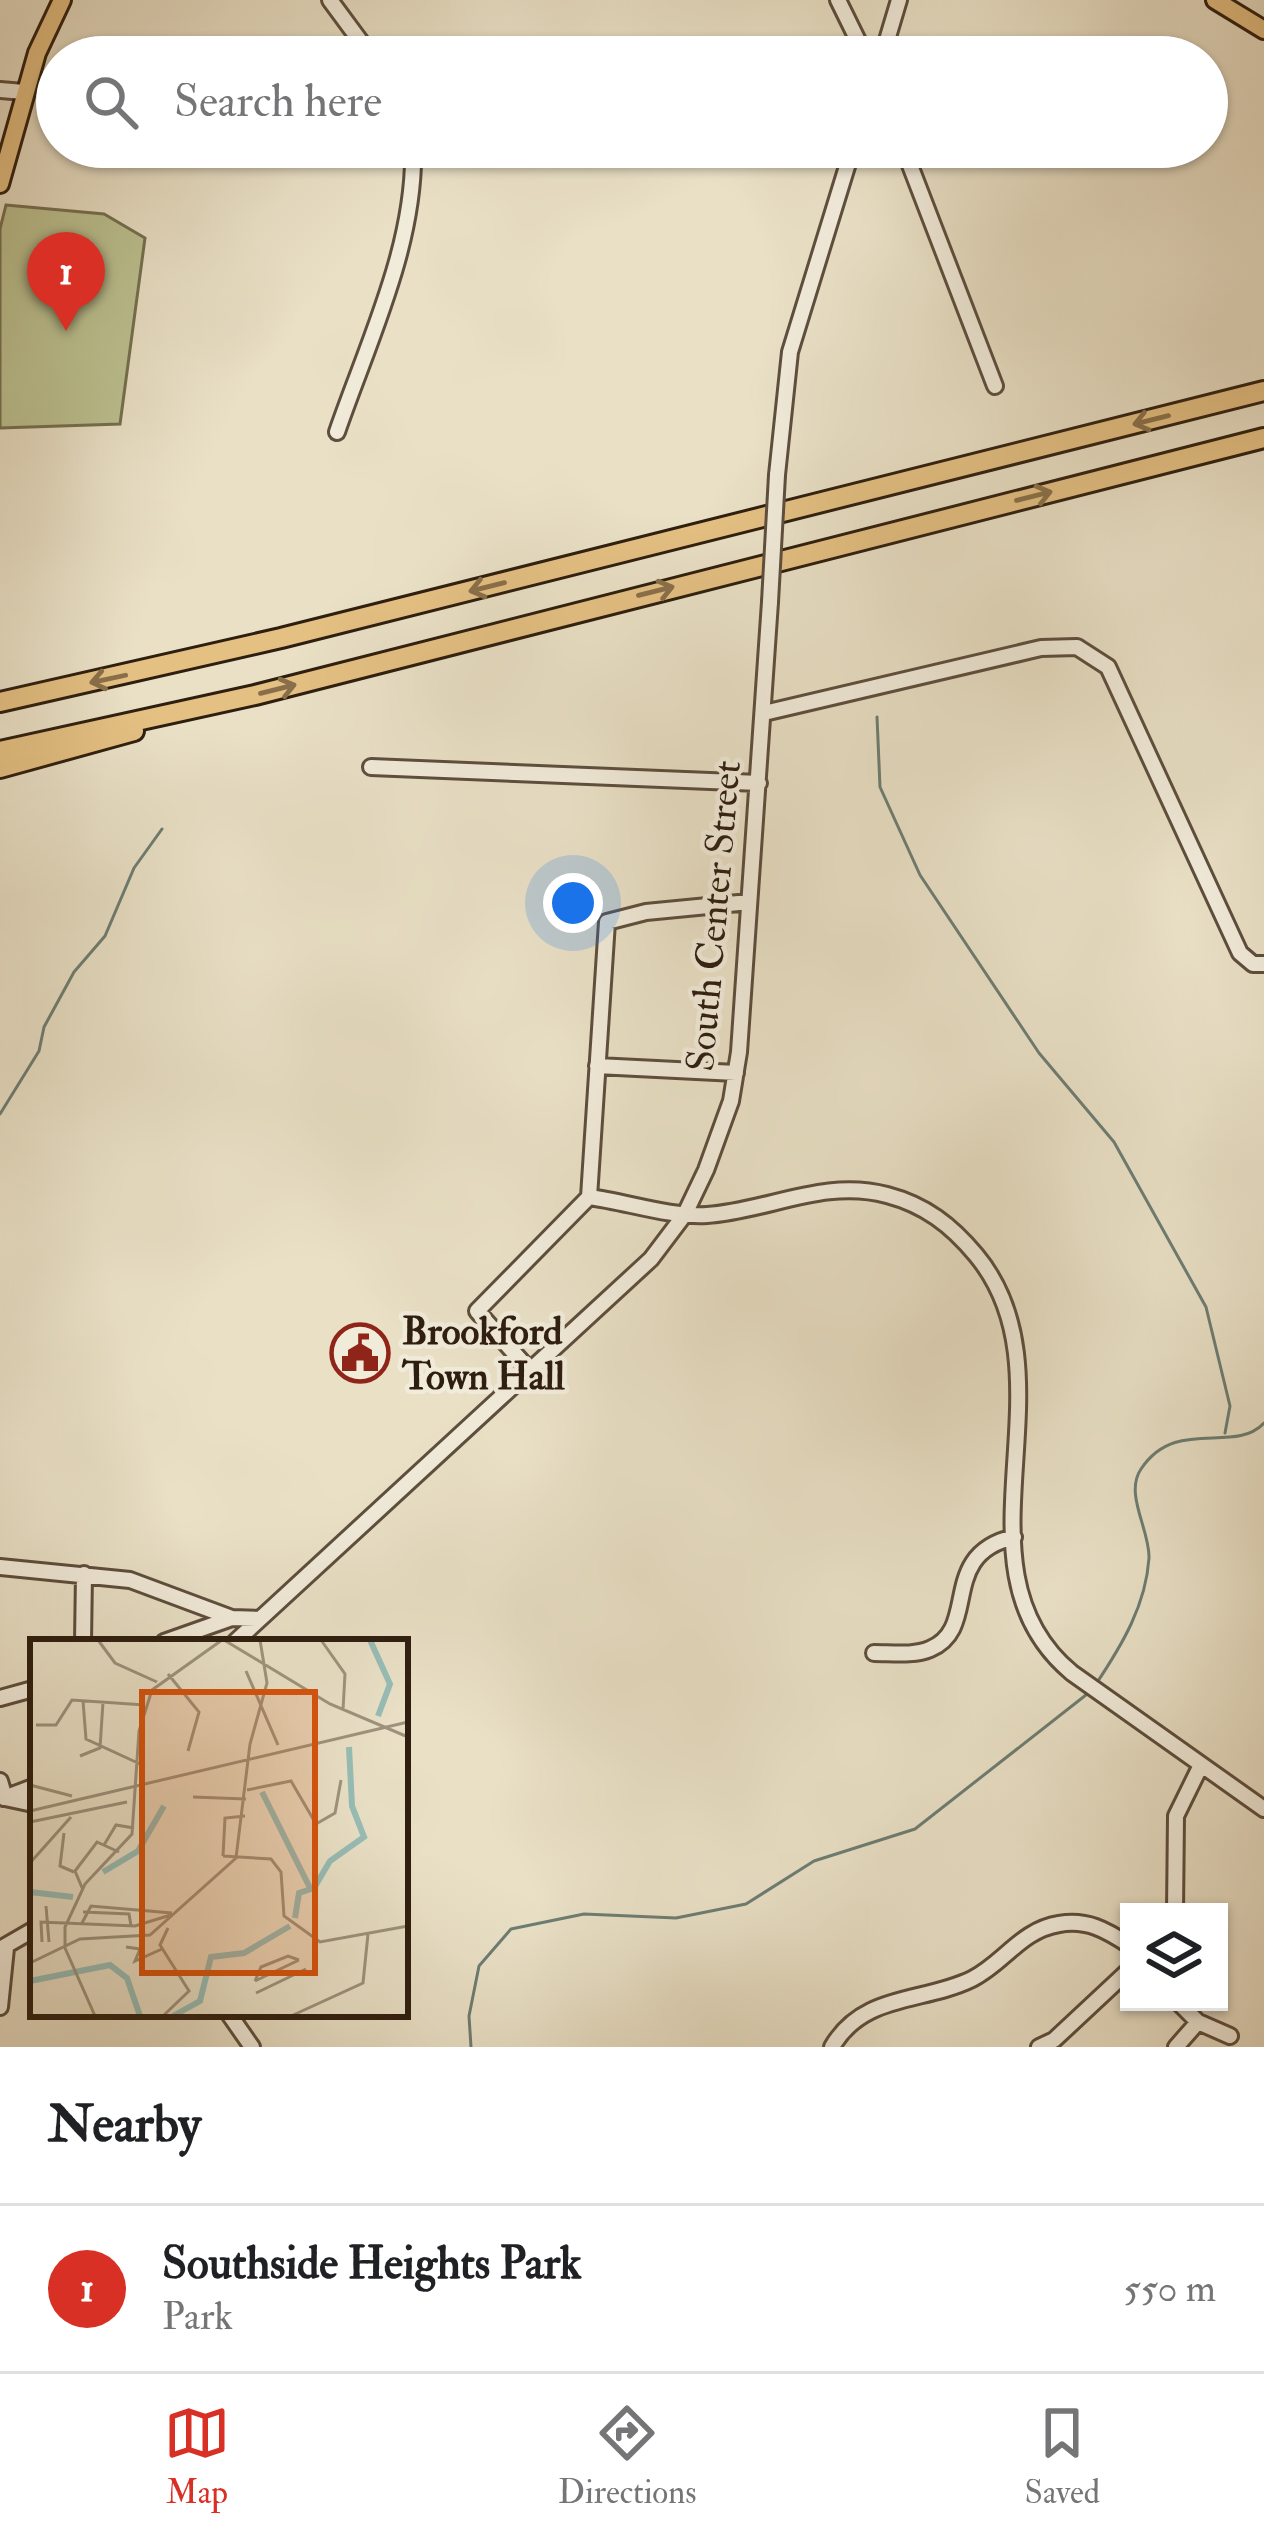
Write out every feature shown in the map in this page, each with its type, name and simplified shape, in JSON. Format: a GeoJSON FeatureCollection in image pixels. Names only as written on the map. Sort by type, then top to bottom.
{"type":"FeatureCollection","features":[{"type":"Feature","properties":{"kind":"highway"},"geometry":{"type":"LineString","coordinates":[[5,700],[281,638],[1264,391]]}},
{"type":"Feature","properties":{"kind":"highway"},"geometry":{"type":"LineString","coordinates":[[0,751],[218,702],[1264,438]]}},
{"type":"Feature","properties":{"kind":"highway"},"geometry":{"type":"LineString","coordinates":[[0,768],[218,702]]}},
{"type":"Feature","properties":{"kind":"main road"},"geometry":{"type":"LineString","coordinates":[[47,36],[62,0]]}},
{"type":"Feature","properties":{"kind":"main road"},"geometry":{"type":"LineString","coordinates":[[1215,0],[1264,30]]}},
{"type":"Feature","properties":{"kind":"main road"},"geometry":{"type":"LineString","coordinates":[[0,184],[36,63]]}},
{"type":"Feature","properties":{"kind":"street"},"geometry":{"type":"LineString","coordinates":[[330,0],[357,36]]}},
{"type":"Feature","properties":{"kind":"street"},"geometry":{"type":"LineString","coordinates":[[838,0],[856,36]]}},
{"type":"Feature","properties":{"kind":"street"},"geometry":{"type":"LineString","coordinates":[[888,36],[898,0]]}},
{"type":"Feature","properties":{"kind":"street"},"geometry":{"type":"LineString","coordinates":[[0,90],[24,92]]}},
{"type":"Feature","properties":{"kind":"street"},"geometry":{"type":"LineString","coordinates":[[338,432],[394,265],[412,168]]}},
{"type":"Feature","properties":{"kind":"street","name":"South Center Street"},"geometry":{"type":"LineString","coordinates":[[239,1639],[637,1274],[685,1214],[718,1140],[736,1073],[777,475],[790,352],[847,168]]}},
{"type":"Feature","properties":{"kind":"street"},"geometry":{"type":"LineString","coordinates":[[911,168],[995,386]]}},
{"type":"Feature","properties":{"kind":"street"},"geometry":{"type":"LineString","coordinates":[[764,713],[1041,648],[1077,647],[1108,668],[1122,689],[1240,953],[1258,964]]}},
{"type":"Feature","properties":{"kind":"street"},"geometry":{"type":"LineString","coordinates":[[371,767],[759,783]]}},
{"type":"Feature","properties":{"kind":"street"},"geometry":{"type":"LineString","coordinates":[[531,1372],[477,1311],[590,1197],[605,928],[613,918],[749,902]]}},
{"type":"Feature","properties":{"kind":"street"},"geometry":{"type":"LineString","coordinates":[[597,1066],[736,1073]]}},
{"type":"Feature","properties":{"kind":"street"},"geometry":{"type":"LineString","coordinates":[[590,1197],[685,1214],[717,1214],[816,1192],[861,1190],[921,1207],[962,1238],[1000,1284],[1015,1331],[1014,1537],[1020,1601],[1044,1646],[1084,1682],[1264,1809]]}},
{"type":"Feature","properties":{"kind":"street"},"geometry":{"type":"LineString","coordinates":[[874,1653],[915,1652],[939,1644],[953,1625],[970,1563],[986,1547],[1014,1537]]}},
{"type":"Feature","properties":{"kind":"street"},"geometry":{"type":"LineString","coordinates":[[0,1568],[130,1580],[232,1618],[260,1619]]}},
{"type":"Feature","properties":{"kind":"street"},"geometry":{"type":"LineString","coordinates":[[83,1639],[85,1574]]}},
{"type":"Feature","properties":{"kind":"street"},"geometry":{"type":"LineString","coordinates":[[172,1639],[232,1618]]}},
{"type":"Feature","properties":{"kind":"street"},"geometry":{"type":"LineString","coordinates":[[0,1698],[30,1690]]}},
{"type":"Feature","properties":{"kind":"street"},"geometry":{"type":"LineString","coordinates":[[1175,1903],[1176,1816],[1201,1765]]}},
{"type":"Feature","properties":{"kind":"street"},"geometry":{"type":"LineString","coordinates":[[0,1781],[3,1799]]}},
{"type":"Feature","properties":{"kind":"street"},"geometry":{"type":"LineString","coordinates":[[832,2047],[872,2008],[969,1981],[1021,1940],[1051,1926],[1091,1924],[1120,1940]]}},
{"type":"Feature","properties":{"kind":"street"},"geometry":{"type":"LineString","coordinates":[[0,2007],[3,1948],[30,1931]]}},
{"type":"Feature","properties":{"kind":"street"},"geometry":{"type":"LineString","coordinates":[[1039,2047],[1054,2040],[1120,1978]]}},
{"type":"Feature","properties":{"kind":"street"},"geometry":{"type":"LineString","coordinates":[[1187,2011],[1198,2022],[1230,2036]]}},
{"type":"Feature","properties":{"kind":"street"},"geometry":{"type":"LineString","coordinates":[[231,2017],[251,2047]]}},
{"type":"Feature","properties":{"kind":"street"},"geometry":{"type":"LineString","coordinates":[[1176,2047],[1198,2022]]}},
{"type":"Feature","properties":{"kind":"green space"},"geometry":{"type":"Polygon","coordinates":[[[6,205],[104,214],[145,238],[120,424],[0,428],[0,229],[6,205]]]}},
{"type":"Feature","properties":{"kind":"waterway"},"geometry":{"type":"LineString","coordinates":[[877,717],[880,787],[920,875],[1039,1053],[1114,1142],[1206,1307],[1230,1406],[1225,1433]]}},
{"type":"Feature","properties":{"kind":"waterway"},"geometry":{"type":"LineString","coordinates":[[0,1114],[39,1051],[44,1027],[74,972],[105,936],[134,868],[162,829]]}},
{"type":"Feature","properties":{"kind":"waterway"},"geometry":{"type":"LineString","coordinates":[[1096,1684],[1131,1624],[1147,1575],[1148,1547],[1135,1490],[1141,1469],[1171,1444],[1237,1436],[1264,1423]]}},
{"type":"Feature","properties":{"kind":"waterway"},"geometry":{"type":"LineString","coordinates":[[471,2047],[469,2016],[479,1966],[511,1929],[584,1914],[676,1918],[746,1904],[814,1861],[915,1829],[1091,1691]]}},
{"type":"Feature","properties":{"kind":"place","name":"Southside Heights Park"},"geometry":{"type":"Point","coordinates":[66,331]}},
{"type":"Feature","properties":{"kind":"place","name":"Brookford Town Hall"},"geometry":{"type":"Point","coordinates":[360,1353]}}]}
